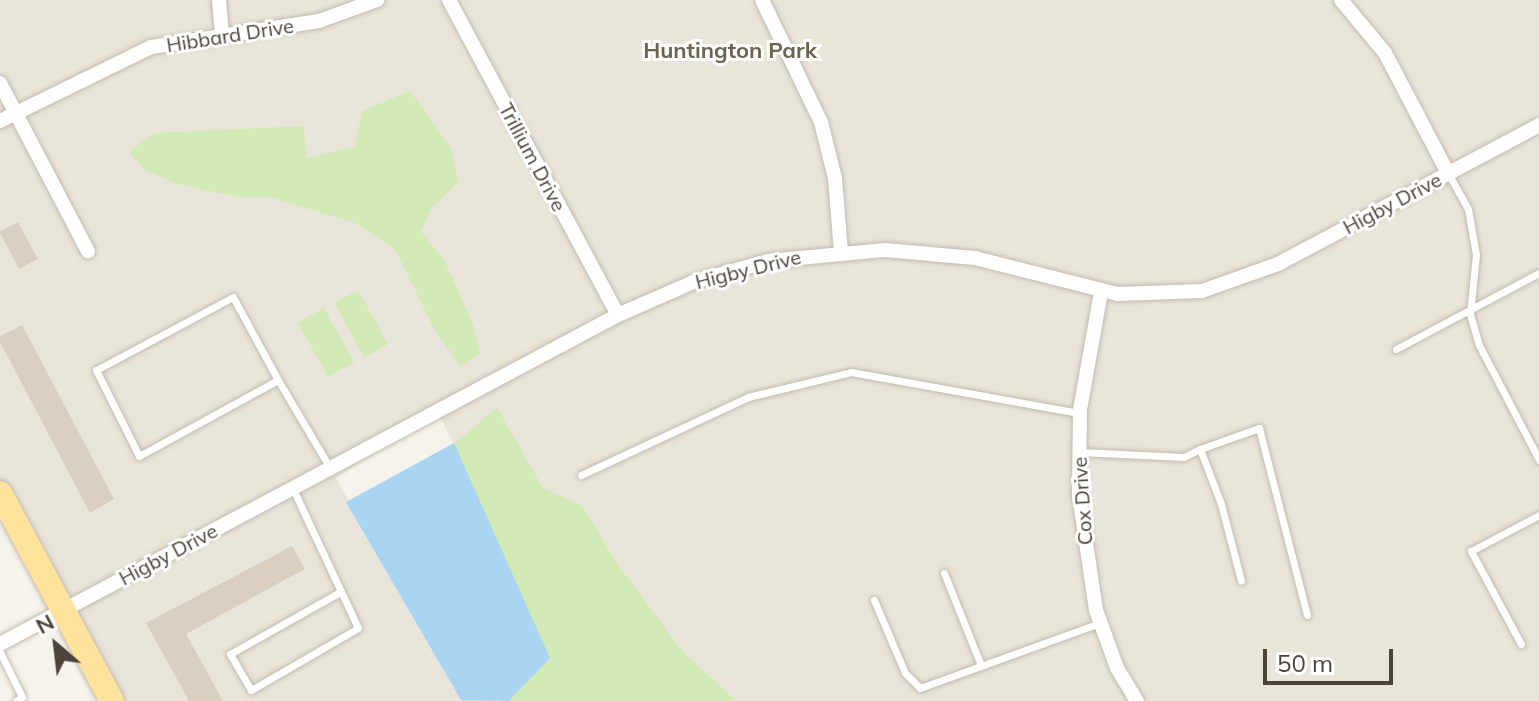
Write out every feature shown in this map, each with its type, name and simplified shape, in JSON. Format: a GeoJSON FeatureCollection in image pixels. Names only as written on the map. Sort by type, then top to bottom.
{"type":"FeatureCollection","features":[{"type":"Feature","properties":{"kind":"main road"},"geometry":{"type":"LineString","coordinates":[[0,493],[112,701]]}},
{"type":"Feature","properties":{"kind":"street"},"geometry":{"type":"LineString","coordinates":[[219,0],[222,36]]}},
{"type":"Feature","properties":{"kind":"street","name":"Hibbard Drive"},"geometry":{"type":"LineString","coordinates":[[0,121],[115,60],[172,42],[319,21],[377,0]]}},
{"type":"Feature","properties":{"kind":"street","name":"Trillium Drive"},"geometry":{"type":"LineString","coordinates":[[449,0],[618,315]]}},
{"type":"Feature","properties":{"kind":"street"},"geometry":{"type":"LineString","coordinates":[[762,0],[821,122],[835,178],[841,252]]}},
{"type":"Feature","properties":{"kind":"street"},"geometry":{"type":"LineString","coordinates":[[1341,0],[1385,53],[1448,173]]}},
{"type":"Feature","properties":{"kind":"street"},"geometry":{"type":"LineString","coordinates":[[0,83],[88,251]]}},
{"type":"Feature","properties":{"kind":"street","name":"Higby Drive"},"geometry":{"type":"LineString","coordinates":[[0,644],[618,315],[720,273],[841,252],[975,258],[1101,292],[1170,295],[1239,281],[1539,125]]}},
{"type":"Feature","properties":{"kind":"street","name":"Cox Drive"},"geometry":{"type":"LineString","coordinates":[[1101,292],[1080,413],[1078,452],[1084,548],[1100,623],[1117,668],[1137,701]]}},
{"type":"Feature","properties":{"kind":"lane"},"geometry":{"type":"LineString","coordinates":[[1448,173],[1468,209],[1476,255],[1471,311],[1479,345],[1539,460]]}},
{"type":"Feature","properties":{"kind":"lane"},"geometry":{"type":"LineString","coordinates":[[1396,349],[1539,273]]}},
{"type":"Feature","properties":{"kind":"lane"},"geometry":{"type":"LineString","coordinates":[[278,380],[139,456],[96,370],[233,297],[330,468]]}},
{"type":"Feature","properties":{"kind":"lane"},"geometry":{"type":"LineString","coordinates":[[581,475],[748,397],[851,372],[1080,413]]}},
{"type":"Feature","properties":{"kind":"lane"},"geometry":{"type":"LineString","coordinates":[[1078,452],[1184,457],[1259,428],[1307,615]]}},
{"type":"Feature","properties":{"kind":"lane"},"geometry":{"type":"LineString","coordinates":[[1200,449],[1241,580]]}},
{"type":"Feature","properties":{"kind":"lane"},"geometry":{"type":"LineString","coordinates":[[292,487],[358,628],[251,690],[230,654],[340,592]]}},
{"type":"Feature","properties":{"kind":"lane"},"geometry":{"type":"LineString","coordinates":[[1521,644],[1471,551],[1539,515]]}},
{"type":"Feature","properties":{"kind":"lane"},"geometry":{"type":"LineString","coordinates":[[944,573],[980,663]]}},
{"type":"Feature","properties":{"kind":"lane"},"geometry":{"type":"LineString","coordinates":[[874,600],[905,673],[920,688],[980,663],[1100,623]]}},
{"type":"Feature","properties":{"kind":"lane"},"geometry":{"type":"LineString","coordinates":[[0,652],[22,697],[16,701]]}},
{"type":"Feature","properties":{"kind":"shaded area"},"geometry":{"type":"Polygon","coordinates":[[[0,0],[1539,0],[1539,701],[737,701],[684,653],[615,560],[583,506],[500,535],[437,411],[336,478],[463,701],[112,701],[0,492],[0,0]]]}},
{"type":"Feature","properties":{"kind":"green space"},"geometry":{"type":"Polygon","coordinates":[[[410,91],[451,148],[458,182],[432,207],[421,231],[445,262],[474,327],[480,353],[460,366],[433,327],[395,249],[355,223],[270,197],[237,197],[178,184],[145,170],[129,152],[154,133],[304,126],[306,158],[355,147],[362,111],[410,91]]]}},
{"type":"Feature","properties":{"kind":"green space"},"geometry":{"type":"Polygon","coordinates":[[[358,290],[388,344],[364,357],[334,303],[358,290]]]}},
{"type":"Feature","properties":{"kind":"green space"},"geometry":{"type":"Polygon","coordinates":[[[324,308],[354,362],[328,377],[298,323],[324,308]]]}},
{"type":"Feature","properties":{"kind":"green space"},"geometry":{"type":"Polygon","coordinates":[[[497,407],[543,488],[583,506],[615,560],[684,653],[737,701],[509,701],[454,444],[497,407]]]}},
{"type":"Feature","properties":{"kind":"water"},"geometry":{"type":"Polygon","coordinates":[[[454,443],[550,658],[509,701],[461,700],[346,502],[454,443]]]}},
{"type":"Feature","properties":{"kind":"building"},"geometry":{"type":"Polygon","coordinates":[[[18,222],[38,259],[19,269],[0,233],[18,222]]]}},
{"type":"Feature","properties":{"kind":"building"},"geometry":{"type":"Polygon","coordinates":[[[22,325],[114,499],[90,513],[0,342],[0,336],[22,325]]]}},
{"type":"Feature","properties":{"kind":"building"},"geometry":{"type":"Polygon","coordinates":[[[292,546],[305,569],[186,634],[223,701],[189,701],[146,623],[292,546]]]}},
{"type":"Feature","properties":{"kind":"district","name":"Huntington Park"},"geometry":{"type":"Point","coordinates":[730,51]}}]}
